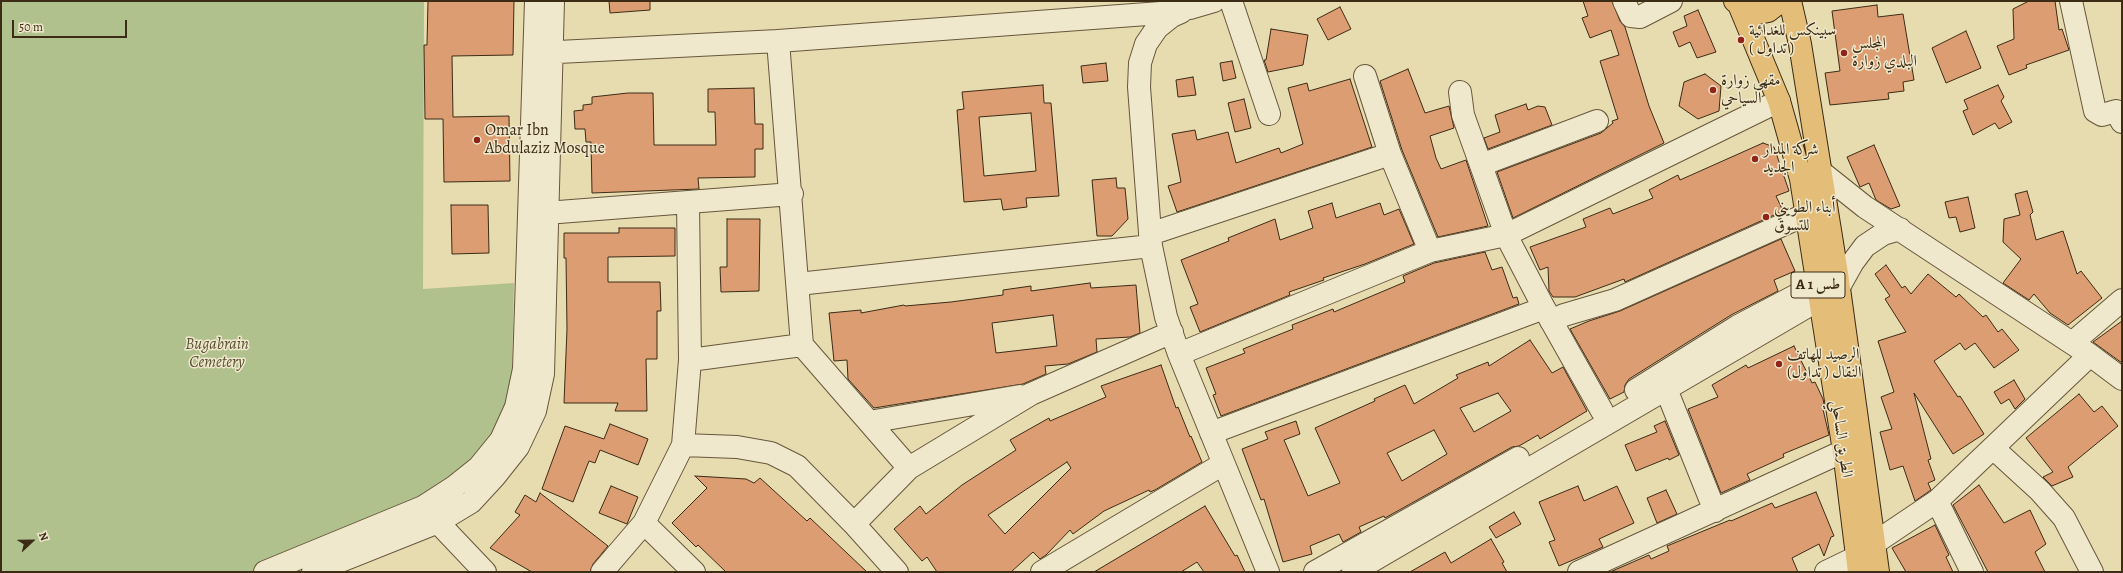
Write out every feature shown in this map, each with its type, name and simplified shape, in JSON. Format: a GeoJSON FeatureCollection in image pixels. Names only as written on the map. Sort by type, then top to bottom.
{"type":"FeatureCollection","features":[{"type":"Feature","properties":{"kind":"highway"},"geometry":{"type":"LineString","coordinates":[[1737,4],[1748,11],[1758,13],[1768,11],[1781,1]]}},
{"type":"Feature","properties":{"kind":"highway","name":"الطريق الساحلي"},"geometry":{"type":"LineString","coordinates":[[1790,1],[1797,24],[1838,280],[1878,572]]}},
{"type":"Feature","properties":{"kind":"highway","name":"الطريق الساحلي"},"geometry":{"type":"LineString","coordinates":[[1737,4],[1779,101],[1801,179],[1844,451],[1858,565]]}},
{"type":"Feature","properties":{"kind":"street"},"geometry":{"type":"LineString","coordinates":[[536,1],[543,53]]}},
{"type":"Feature","properties":{"kind":"street"},"geometry":{"type":"LineString","coordinates":[[268,571],[471,502],[496,476],[518,447],[535,411],[543,374],[538,213],[543,53],[553,1]]}},
{"type":"Feature","properties":{"kind":"street"},"geometry":{"type":"LineString","coordinates":[[543,53],[778,41],[1161,13],[1181,5],[1214,1]]}},
{"type":"Feature","properties":{"kind":"street"},"geometry":{"type":"LineString","coordinates":[[1231,1],[1269,114]]}},
{"type":"Feature","properties":{"kind":"street"},"geometry":{"type":"LineString","coordinates":[[1624,1],[1631,16],[1640,17],[1671,1]]}},
{"type":"Feature","properties":{"kind":"street"},"geometry":{"type":"LineString","coordinates":[[2071,1],[2095,111],[2102,115],[2116,111],[2122,122]]}},
{"type":"Feature","properties":{"kind":"street"},"geometry":{"type":"LineString","coordinates":[[1181,5],[1172,16],[1157,28],[1146,44],[1140,63],[1139,87],[1151,240],[1166,317],[1179,354],[1268,572]]}},
{"type":"Feature","properties":{"kind":"street"},"geometry":{"type":"LineString","coordinates":[[778,41],[792,194],[802,345],[909,468]]}},
{"type":"Feature","properties":{"kind":"street"},"geometry":{"type":"LineString","coordinates":[[1365,76],[1390,154],[1430,251]]}},
{"type":"Feature","properties":{"kind":"street"},"geometry":{"type":"LineString","coordinates":[[1460,92],[1463,115],[1506,236],[1602,411]]}},
{"type":"Feature","properties":{"kind":"street"},"geometry":{"type":"LineString","coordinates":[[1179,354],[1430,251],[1506,236],[1779,101]]}},
{"type":"Feature","properties":{"kind":"street"},"geometry":{"type":"LineString","coordinates":[[1481,166],[1597,122]]}},
{"type":"Feature","properties":{"kind":"street"},"geometry":{"type":"LineString","coordinates":[[798,284],[1151,240],[1390,154]]}},
{"type":"Feature","properties":{"kind":"street"},"geometry":{"type":"LineString","coordinates":[[1821,172],[1865,207],[2090,355],[2122,379]]}},
{"type":"Feature","properties":{"kind":"street"},"geometry":{"type":"LineString","coordinates":[[538,213],[688,203],[792,194]]}},
{"type":"Feature","properties":{"kind":"street"},"geometry":{"type":"LineString","coordinates":[[602,572],[644,523],[683,445],[690,360],[688,203]]}},
{"type":"Feature","properties":{"kind":"street"},"geometry":{"type":"LineString","coordinates":[[1211,433],[1548,314],[1564,315],[1615,300],[1807,214]]}},
{"type":"Feature","properties":{"kind":"street"},"geometry":{"type":"LineString","coordinates":[[1353,572],[1384,564],[1666,389],[1838,280],[1865,246],[1883,234],[1900,229]]}},
{"type":"Feature","properties":{"kind":"street"},"geometry":{"type":"LineString","coordinates":[[1315,572],[1602,411],[1738,326],[1819,291]]}},
{"type":"Feature","properties":{"kind":"street"},"geometry":{"type":"LineString","coordinates":[[2072,343],[2122,300]]}},
{"type":"Feature","properties":{"kind":"street"},"geometry":{"type":"LineString","coordinates":[[854,524],[909,468],[1032,394],[1172,332]]}},
{"type":"Feature","properties":{"kind":"street"},"geometry":{"type":"LineString","coordinates":[[690,360],[802,345]]}},
{"type":"Feature","properties":{"kind":"street"},"geometry":{"type":"LineString","coordinates":[[1873,544],[1937,501],[2090,355]]}},
{"type":"Feature","properties":{"kind":"street"},"geometry":{"type":"LineString","coordinates":[[1666,389],[1715,511]]}},
{"type":"Feature","properties":{"kind":"street"},"geometry":{"type":"LineString","coordinates":[[869,422],[1032,394]]}},
{"type":"Feature","properties":{"kind":"street"},"geometry":{"type":"LineString","coordinates":[[683,445],[737,447],[771,453],[797,466],[854,524],[897,572]]}},
{"type":"Feature","properties":{"kind":"street"},"geometry":{"type":"LineString","coordinates":[[1993,448],[2040,491],[2064,518],[2092,572]]}},
{"type":"Feature","properties":{"kind":"street"},"geometry":{"type":"LineString","coordinates":[[1579,572],[1844,451]]}},
{"type":"Feature","properties":{"kind":"street"},"geometry":{"type":"LineString","coordinates":[[1042,572],[1223,464]]}},
{"type":"Feature","properties":{"kind":"street"},"geometry":{"type":"LineString","coordinates":[[1937,501],[1972,572]]}},
{"type":"Feature","properties":{"kind":"street"},"geometry":{"type":"LineString","coordinates":[[313,572],[431,515]]}},
{"type":"Feature","properties":{"kind":"street"},"geometry":{"type":"LineString","coordinates":[[431,515],[484,572]]}},
{"type":"Feature","properties":{"kind":"street"},"geometry":{"type":"LineString","coordinates":[[644,523],[694,572]]}},
{"type":"Feature","properties":{"kind":"street"},"geometry":{"type":"LineString","coordinates":[[1826,572],[1858,565]]}},
{"type":"Feature","properties":{"kind":"green space","name":"Bugabrain Cemetery"},"geometry":{"type":"Polygon","coordinates":[[[1,1],[424,1],[423,289],[514,283],[512,373],[507,405],[491,440],[434,499],[254,572],[1,572],[1,1]]]}},
{"type":"Feature","properties":{"kind":"building"},"geometry":{"type":"Polygon","coordinates":[[[428,1],[514,1],[513,55],[452,56],[453,117],[509,116],[510,181],[444,182],[443,119],[425,119],[424,45],[427,45],[428,1]]]}},
{"type":"Feature","properties":{"kind":"building"},"geometry":{"type":"Polygon","coordinates":[[[609,1],[650,1],[650,10],[610,13],[609,1]]]}},
{"type":"Feature","properties":{"kind":"building"},"geometry":{"type":"Polygon","coordinates":[[[1583,1],[1612,1],[1620,21],[1625,27],[1649,106],[1664,143],[1513,218],[1497,172],[1601,133],[1613,123],[1612,121],[1618,119],[1600,61],[1619,55],[1611,30],[1590,38],[1582,18],[1588,16],[1583,1]]]}},
{"type":"Feature","properties":{"kind":"building"},"geometry":{"type":"Polygon","coordinates":[[[2029,1],[2055,1],[2059,30],[2062,29],[2069,50],[2026,65],[2027,68],[2009,75],[1997,46],[2014,39],[2013,9],[2029,1]]]}},
{"type":"Feature","properties":{"kind":"building"},"geometry":{"type":"Polygon","coordinates":[[[1877,5],[1878,17],[1903,14],[1914,80],[1903,82],[1904,91],[1888,93],[1889,99],[1830,105],[1825,73],[1840,71],[1832,11],[1877,5]]]}},
{"type":"Feature","properties":{"kind":"building"},"geometry":{"type":"Polygon","coordinates":[[[1340,7],[1351,29],[1328,40],[1317,19],[1340,7]]]}},
{"type":"Feature","properties":{"kind":"building"},"geometry":{"type":"Polygon","coordinates":[[[1698,10],[1716,52],[1697,58],[1690,42],[1679,47],[1673,32],[1687,26],[1684,16],[1698,10]]]}},
{"type":"Feature","properties":{"kind":"building"},"geometry":{"type":"Polygon","coordinates":[[[1271,29],[1308,35],[1303,65],[1268,72],[1264,60],[1266,60],[1271,29]]]}},
{"type":"Feature","properties":{"kind":"building"},"geometry":{"type":"Polygon","coordinates":[[[1966,31],[1981,68],[1946,83],[1932,48],[1966,31]]]}},
{"type":"Feature","properties":{"kind":"building"},"geometry":{"type":"Polygon","coordinates":[[[1232,61],[1236,78],[1223,81],[1220,63],[1232,61]]]}},
{"type":"Feature","properties":{"kind":"building"},"geometry":{"type":"Polygon","coordinates":[[[1106,63],[1108,81],[1083,83],[1081,66],[1106,63]]]}},
{"type":"Feature","properties":{"kind":"building"},"geometry":{"type":"Polygon","coordinates":[[[1408,69],[1425,113],[1449,106],[1454,128],[1430,136],[1436,158],[1441,169],[1466,160],[1488,226],[1438,237],[1402,150],[1380,81],[1408,69]]]}},
{"type":"Feature","properties":{"kind":"building"},"geometry":{"type":"Polygon","coordinates":[[[1705,74],[1721,86],[1719,111],[1698,119],[1679,106],[1684,82],[1705,74]]]}},
{"type":"Feature","properties":{"kind":"building"},"geometry":{"type":"Polygon","coordinates":[[[1193,77],[1196,95],[1178,97],[1176,80],[1193,77]]]}},
{"type":"Feature","properties":{"kind":"building"},"geometry":{"type":"Polygon","coordinates":[[[1350,79],[1372,147],[1177,212],[1168,186],[1181,182],[1172,134],[1195,130],[1197,140],[1228,132],[1236,163],[1279,148],[1281,153],[1303,144],[1288,88],[1307,83],[1309,91],[1350,79]]]}},
{"type":"Feature","properties":{"kind":"building"},"geometry":{"type":"Polygon","coordinates":[[[1043,85],[1044,103],[1051,103],[1059,196],[1026,198],[1027,207],[1003,210],[1001,199],[964,202],[957,110],[964,109],[962,92],[1043,85]],[[1031,113],[979,117],[984,176],[1036,171],[1031,113]]]}},
{"type":"Feature","properties":{"kind":"building"},"geometry":{"type":"Polygon","coordinates":[[[1998,85],[2004,97],[2001,101],[2012,122],[1999,129],[1995,123],[1973,135],[1963,111],[1968,109],[1964,100],[1998,85]]]}},
{"type":"Feature","properties":{"kind":"building"},"geometry":{"type":"Polygon","coordinates":[[[754,88],[755,124],[763,124],[763,149],[755,149],[755,177],[698,178],[699,189],[592,193],[591,142],[586,142],[585,129],[575,129],[574,111],[583,110],[583,105],[592,104],[592,97],[628,93],[653,93],[654,145],[716,145],[715,112],[708,112],[708,89],[754,88]]]}},
{"type":"Feature","properties":{"kind":"building"},"geometry":{"type":"Polygon","coordinates":[[[1244,99],[1251,128],[1235,132],[1228,103],[1244,99]]]}},
{"type":"Feature","properties":{"kind":"building"},"geometry":{"type":"Polygon","coordinates":[[[1526,104],[1528,110],[1538,106],[1545,107],[1552,125],[1488,149],[1484,138],[1500,132],[1495,115],[1526,104]]]}},
{"type":"Feature","properties":{"kind":"building"},"geometry":{"type":"Polygon","coordinates":[[[1763,143],[1774,147],[1789,191],[1776,196],[1783,211],[1625,282],[1624,279],[1575,297],[1553,297],[1549,291],[1548,267],[1540,270],[1530,247],[1586,227],[1583,219],[1610,208],[1613,214],[1653,198],[1649,190],[1678,175],[1680,180],[1763,143]]]}},
{"type":"Feature","properties":{"kind":"building"},"geometry":{"type":"Polygon","coordinates":[[[1874,145],[1900,206],[1891,209],[1876,200],[1869,183],[1860,187],[1847,157],[1874,145]]]}},
{"type":"Feature","properties":{"kind":"building"},"geometry":{"type":"Polygon","coordinates":[[[1116,178],[1117,188],[1125,188],[1128,219],[1112,236],[1097,236],[1092,180],[1116,178]]]}},
{"type":"Feature","properties":{"kind":"building"},"geometry":{"type":"Polygon","coordinates":[[[2027,191],[2033,212],[2030,215],[2036,240],[2063,231],[2077,274],[2081,271],[2102,298],[2068,325],[2050,313],[2034,294],[2029,300],[2003,283],[2021,259],[2003,242],[2004,219],[2020,215],[2015,194],[2027,191]]]}},
{"type":"Feature","properties":{"kind":"building"},"geometry":{"type":"Polygon","coordinates":[[[1968,197],[1975,228],[1960,232],[1956,217],[1949,218],[1945,202],[1968,197]]]}},
{"type":"Feature","properties":{"kind":"building"},"geometry":{"type":"Polygon","coordinates":[[[1332,203],[1336,218],[1380,203],[1384,215],[1399,209],[1414,244],[1365,264],[1323,278],[1324,280],[1289,292],[1290,295],[1200,332],[1190,307],[1198,304],[1181,260],[1229,241],[1228,238],[1275,219],[1280,240],[1313,228],[1308,211],[1332,203]]]}},
{"type":"Feature","properties":{"kind":"building"},"geometry":{"type":"Polygon","coordinates":[[[451,205],[488,205],[489,253],[452,254],[451,205]]]}},
{"type":"Feature","properties":{"kind":"building"},"geometry":{"type":"Polygon","coordinates":[[[727,219],[760,219],[759,291],[721,292],[720,267],[727,267],[727,219]]]}},
{"type":"Feature","properties":{"kind":"building"},"geometry":{"type":"Polygon","coordinates":[[[619,228],[675,228],[675,256],[608,257],[608,282],[660,282],[661,311],[657,311],[657,359],[646,359],[647,411],[615,411],[618,403],[564,403],[567,329],[566,258],[564,258],[564,233],[619,233],[619,228]]]}},
{"type":"Feature","properties":{"kind":"building"},"geometry":{"type":"Polygon","coordinates":[[[1781,239],[1795,271],[1774,280],[1778,291],[1731,315],[1629,379],[1625,385],[1624,392],[1610,399],[1570,329],[1620,311],[1781,239]]]}},
{"type":"Feature","properties":{"kind":"building"},"geometry":{"type":"Polygon","coordinates":[[[1485,252],[1492,270],[1502,267],[1513,298],[1517,297],[1519,304],[1221,416],[1213,395],[1216,394],[1206,368],[1245,353],[1243,349],[1293,329],[1292,325],[1333,309],[1334,312],[1405,282],[1403,276],[1434,263],[1485,252]]]}},
{"type":"Feature","properties":{"kind":"building"},"geometry":{"type":"Polygon","coordinates":[[[1886,265],[1902,288],[1905,286],[1911,294],[1928,274],[1956,297],[1959,294],[1983,317],[1986,315],[1998,332],[2002,329],[2019,350],[1994,368],[1975,343],[1965,350],[1960,343],[1934,361],[1958,397],[1960,396],[1984,434],[1953,454],[1914,393],[1931,459],[1928,460],[1935,480],[1928,483],[1931,490],[1915,501],[1903,466],[1890,470],[1880,432],[1892,429],[1881,397],[1894,392],[1878,341],[1906,332],[1885,299],[1890,296],[1875,274],[1886,265]]]}},
{"type":"Feature","properties":{"kind":"building"},"geometry":{"type":"Polygon","coordinates":[[[1090,283],[1091,288],[1136,285],[1140,333],[1130,337],[1096,339],[1097,352],[1068,364],[1045,366],[1046,374],[1023,384],[874,408],[848,379],[847,360],[834,361],[829,313],[861,310],[861,313],[904,305],[951,302],[1003,295],[1003,290],[1031,286],[1031,291],[1090,283]],[[1053,315],[992,323],[996,353],[1057,346],[1053,315]]]}},
{"type":"Feature","properties":{"kind":"building"},"geometry":{"type":"Polygon","coordinates":[[[2122,321],[2122,363],[2093,342],[2122,321]]]}},
{"type":"Feature","properties":{"kind":"building"},"geometry":{"type":"Polygon","coordinates":[[[1530,340],[1552,373],[1563,367],[1587,411],[1540,439],[1538,435],[1519,446],[1512,447],[1385,518],[1384,516],[1359,527],[1361,532],[1343,542],[1339,534],[1310,546],[1312,554],[1283,562],[1264,499],[1261,500],[1242,449],[1268,439],[1265,432],[1296,421],[1300,434],[1284,440],[1308,496],[1340,483],[1315,428],[1375,401],[1374,399],[1405,385],[1414,404],[1458,378],[1456,375],[1488,362],[1489,366],[1530,340]],[[1498,393],[1460,408],[1474,432],[1511,411],[1498,393]],[[1434,430],[1387,453],[1402,481],[1447,454],[1434,430]]]}},
{"type":"Feature","properties":{"kind":"building"},"geometry":{"type":"Polygon","coordinates":[[[1794,346],[1812,383],[1815,382],[1823,399],[1824,404],[1822,405],[1829,435],[1783,454],[1784,457],[1747,474],[1750,480],[1721,493],[1688,409],[1718,397],[1712,385],[1746,365],[1748,368],[1794,346]]]}},
{"type":"Feature","properties":{"kind":"building"},"geometry":{"type":"Polygon","coordinates":[[[1161,365],[1176,408],[1178,407],[1202,462],[1155,490],[1150,492],[1149,490],[1104,511],[1073,534],[1070,530],[1046,555],[1040,559],[1033,552],[1011,572],[937,572],[927,557],[922,561],[894,529],[920,506],[926,514],[962,485],[1016,450],[1010,440],[1049,418],[1050,421],[1106,397],[1101,386],[1161,365]],[[1067,462],[988,515],[1005,534],[1071,468],[1067,462]]]}},
{"type":"Feature","properties":{"kind":"building"},"geometry":{"type":"Polygon","coordinates":[[[2014,380],[2025,399],[2015,409],[2009,399],[2001,404],[1994,392],[2014,380]]]}},
{"type":"Feature","properties":{"kind":"building"},"geometry":{"type":"Polygon","coordinates":[[[2079,394],[2094,412],[2102,406],[2118,426],[2068,467],[2073,477],[2052,486],[2043,477],[2053,472],[2026,438],[2079,394]]]}},
{"type":"Feature","properties":{"kind":"building"},"geometry":{"type":"Polygon","coordinates":[[[1665,421],[1679,455],[1636,471],[1625,445],[1657,432],[1654,426],[1665,421]]]}},
{"type":"Feature","properties":{"kind":"building"},"geometry":{"type":"Polygon","coordinates":[[[610,424],[648,439],[638,465],[600,450],[595,463],[589,461],[573,502],[542,489],[565,426],[604,439],[610,424]]]}},
{"type":"Feature","properties":{"kind":"building"},"geometry":{"type":"Polygon","coordinates":[[[695,476],[746,479],[754,483],[760,478],[807,521],[810,518],[867,572],[726,572],[698,545],[696,547],[672,523],[707,488],[695,476]]]}},
{"type":"Feature","properties":{"kind":"building"},"geometry":{"type":"Polygon","coordinates":[[[1979,485],[2004,523],[2030,510],[2046,544],[2035,552],[2045,572],[1988,572],[1953,505],[1979,485]]]}},
{"type":"Feature","properties":{"kind":"building"},"geometry":{"type":"Polygon","coordinates":[[[611,486],[638,497],[627,524],[599,513],[611,486]]]}},
{"type":"Feature","properties":{"kind":"building"},"geometry":{"type":"Polygon","coordinates":[[[1578,486],[1584,501],[1617,486],[1634,523],[1599,539],[1603,547],[1559,566],[1549,542],[1555,540],[1539,502],[1578,486]]]}},
{"type":"Feature","properties":{"kind":"building"},"geometry":{"type":"Polygon","coordinates":[[[1666,490],[1677,514],[1657,523],[1647,498],[1666,490]]]}},
{"type":"Feature","properties":{"kind":"building"},"geometry":{"type":"Polygon","coordinates":[[[1816,492],[1834,536],[1831,537],[1824,556],[1819,544],[1792,558],[1798,572],[1610,572],[1649,555],[1651,559],[1669,551],[1667,546],[1772,503],[1775,508],[1816,492]]]}},
{"type":"Feature","properties":{"kind":"building"},"geometry":{"type":"Polygon","coordinates":[[[540,493],[608,546],[593,564],[590,572],[532,572],[490,548],[520,515],[515,512],[525,495],[536,502],[540,493]]]}},
{"type":"Feature","properties":{"kind":"building"},"geometry":{"type":"Polygon","coordinates":[[[1205,506],[1235,556],[1237,555],[1245,572],[1204,572],[1197,562],[1181,572],[1094,572],[1205,506]]]}},
{"type":"Feature","properties":{"kind":"building"},"geometry":{"type":"Polygon","coordinates":[[[1514,512],[1521,524],[1496,538],[1489,527],[1514,512]]]}},
{"type":"Feature","properties":{"kind":"building"},"geometry":{"type":"Polygon","coordinates":[[[1935,525],[1949,555],[1946,557],[1953,572],[1906,572],[1892,548],[1935,525]]]}},
{"type":"Feature","properties":{"kind":"building"},"geometry":{"type":"Polygon","coordinates":[[[1491,539],[1504,562],[1502,563],[1507,572],[1410,572],[1445,552],[1451,563],[1491,539]]]}},
{"type":"Feature","properties":{"kind":"place","name":"سبينكس للغدائية ( تداول )"},"geometry":{"type":"Point","coordinates":[1741,40]}},
{"type":"Feature","properties":{"kind":"place","name":"المجلس البلدي زوارة"},"geometry":{"type":"Point","coordinates":[1844,53]}},
{"type":"Feature","properties":{"kind":"place","name":"مقهي زوارة السياحي"},"geometry":{"type":"Point","coordinates":[1713,90]}},
{"type":"Feature","properties":{"kind":"place","name":"Omar Ibn Abdulaziz Mosque"},"geometry":{"type":"Point","coordinates":[477,140]}},
{"type":"Feature","properties":{"kind":"place","name":"شركة المدار الجديد"},"geometry":{"type":"Point","coordinates":[1755,159]}},
{"type":"Feature","properties":{"kind":"place","name":"أبناء الطويني للتسوق"},"geometry":{"type":"Point","coordinates":[1766,217]}},
{"type":"Feature","properties":{"kind":"place","name":"الرصيد للهاتف النقال ( تداول)"},"geometry":{"type":"Point","coordinates":[1779,364]}}]}
